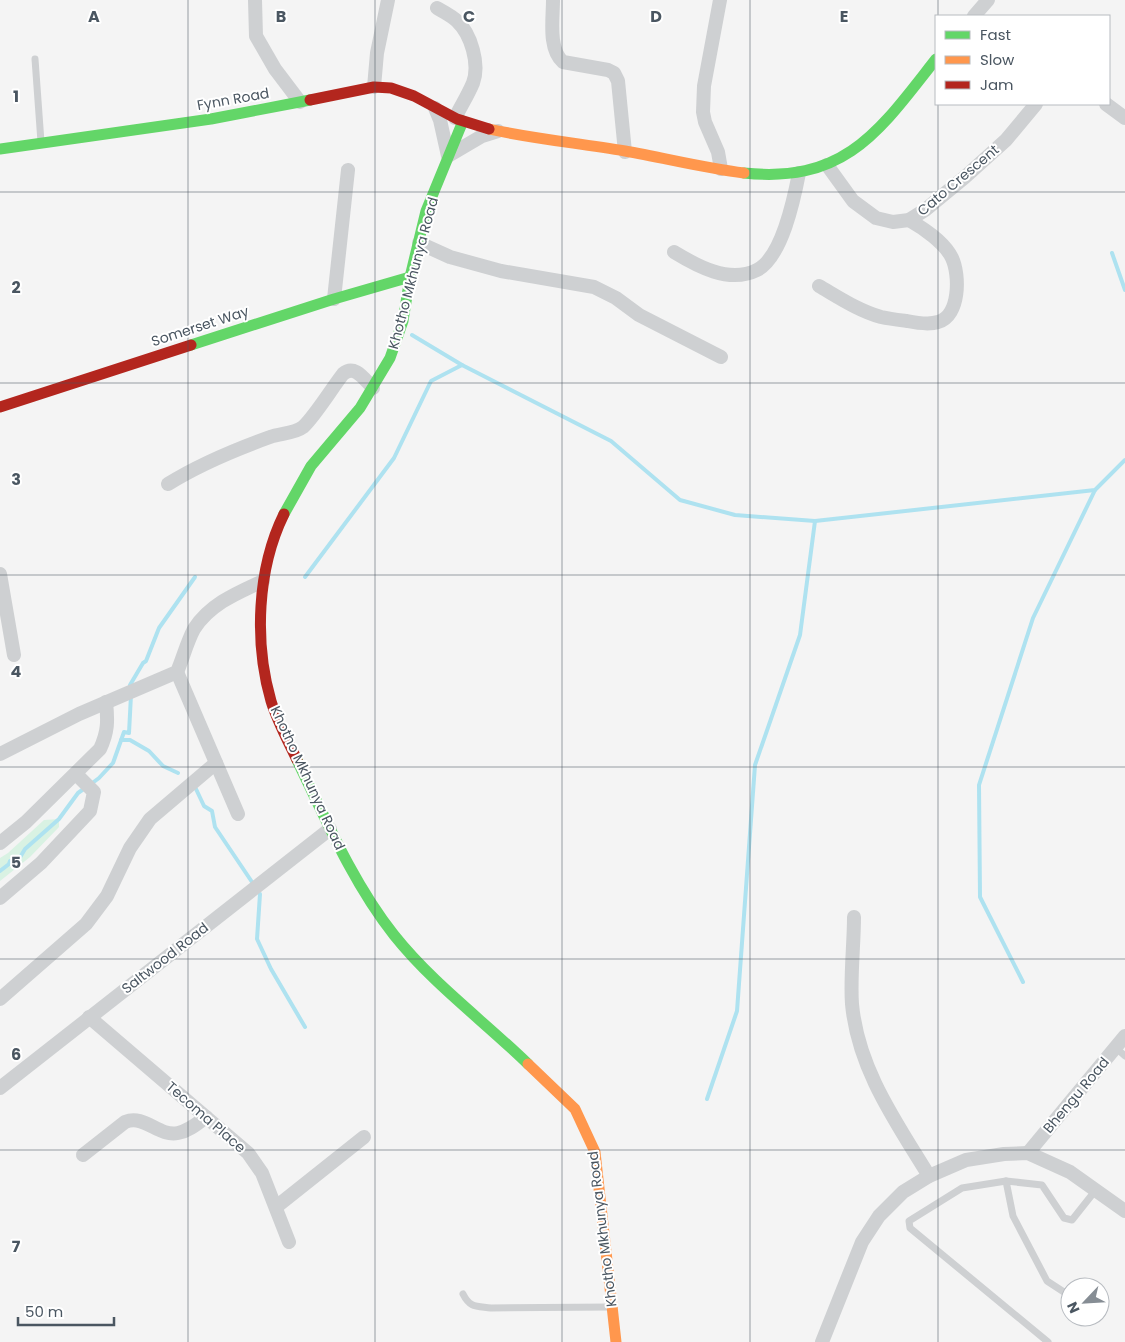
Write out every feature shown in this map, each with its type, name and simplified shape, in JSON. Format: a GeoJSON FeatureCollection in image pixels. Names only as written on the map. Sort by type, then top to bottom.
{"type":"FeatureCollection","features":[{"type":"Feature","properties":{"kind":"street"},"geometry":{"type":"LineString","coordinates":[[256,0],[254,17],[256,36],[275,70],[300,102]]}},
{"type":"Feature","properties":{"kind":"street"},"geometry":{"type":"LineString","coordinates":[[374,86],[377,52],[388,0]]}},
{"type":"Feature","properties":{"kind":"street"},"geometry":{"type":"LineString","coordinates":[[553,0],[553,38],[558,58],[563,62],[608,70],[614,74],[618,81],[625,152]]}},
{"type":"Feature","properties":{"kind":"street"},"geometry":{"type":"LineString","coordinates":[[720,0],[704,86],[703,112],[705,122],[718,152],[721,170]]}},
{"type":"Feature","properties":{"kind":"street"},"geometry":{"type":"LineString","coordinates":[[975,15],[988,0]]}},
{"type":"Feature","properties":{"kind":"street"},"geometry":{"type":"LineString","coordinates":[[437,8],[456,20],[464,29],[473,50],[475,61],[474,81],[459,119],[499,131],[721,170],[772,176],[799,173],[827,165],[862,143],[892,112],[935,60]]}},
{"type":"Feature","properties":{"kind":"street","name":"Fynn Road"},"geometry":{"type":"LineString","coordinates":[[0,148],[211,119],[374,86],[392,88],[407,93],[459,119]]}},
{"type":"Feature","properties":{"kind":"street","name":"Cato Crescent"},"geometry":{"type":"LineString","coordinates":[[827,165],[853,201],[876,218],[893,222],[909,220],[925,210],[1006,140],[1035,105]]}},
{"type":"Feature","properties":{"kind":"street"},"geometry":{"type":"LineString","coordinates":[[1107,105],[1125,118]]}},
{"type":"Feature","properties":{"kind":"street"},"geometry":{"type":"LineString","coordinates":[[435,108],[440,120],[448,156],[482,136],[499,131]]}},
{"type":"Feature","properties":{"kind":"street","name":"Khotho Mkhunya Road"},"geometry":{"type":"LineString","coordinates":[[459,119],[448,156],[426,210],[402,321],[390,358],[360,408],[311,466],[283,517],[267,558],[263,581],[260,627],[262,654],[271,701],[291,747],[330,829],[363,889],[394,935],[435,980],[496,1033],[574,1109],[595,1152],[616,1342]]}},
{"type":"Feature","properties":{"kind":"street"},"geometry":{"type":"LineString","coordinates":[[334,299],[348,170]]}},
{"type":"Feature","properties":{"kind":"street"},"geometry":{"type":"LineString","coordinates":[[674,252],[718,273],[743,274],[756,270],[766,263],[784,229],[793,206],[799,173]]}},
{"type":"Feature","properties":{"kind":"street"},"geometry":{"type":"LineString","coordinates":[[819,286],[852,305],[879,316],[920,323],[938,322],[950,315],[954,308],[957,279],[952,257],[926,230],[909,220]]}},
{"type":"Feature","properties":{"kind":"street"},"geometry":{"type":"LineString","coordinates":[[419,243],[450,257],[501,271],[594,287],[616,298],[639,315],[721,357]]}},
{"type":"Feature","properties":{"kind":"street","name":"Somerset Way"},"geometry":{"type":"LineString","coordinates":[[0,406],[334,299],[410,277]]}},
{"type":"Feature","properties":{"kind":"street"},"geometry":{"type":"LineString","coordinates":[[168,484],[192,469],[212,460],[277,434],[300,429],[348,370],[359,373],[373,388]]}},
{"type":"Feature","properties":{"kind":"street"},"geometry":{"type":"LineString","coordinates":[[0,574],[14,655]]}},
{"type":"Feature","properties":{"kind":"street"},"geometry":{"type":"LineString","coordinates":[[0,754],[79,714],[177,672],[194,629],[208,611],[229,596],[263,581]]}},
{"type":"Feature","properties":{"kind":"street"},"geometry":{"type":"LineString","coordinates":[[177,672],[238,814]]}},
{"type":"Feature","properties":{"kind":"street"},"geometry":{"type":"LineString","coordinates":[[0,843],[80,777],[100,749],[107,735],[106,702]]}},
{"type":"Feature","properties":{"kind":"street"},"geometry":{"type":"LineString","coordinates":[[0,1000],[86,924],[107,896],[130,848],[150,819],[216,763]]}},
{"type":"Feature","properties":{"kind":"street"},"geometry":{"type":"LineString","coordinates":[[0,898],[41,863],[90,811],[94,792],[80,777]]}},
{"type":"Feature","properties":{"kind":"street","name":"Saltwood Road"},"geometry":{"type":"LineString","coordinates":[[0,1088],[330,829]]}},
{"type":"Feature","properties":{"kind":"street"},"geometry":{"type":"LineString","coordinates":[[854,917],[852,1003],[858,1039],[877,1090],[929,1176]]}},
{"type":"Feature","properties":{"kind":"street","name":"Tecoma Place"},"geometry":{"type":"LineString","coordinates":[[89,1017],[248,1153],[262,1173],[289,1242]]}},
{"type":"Feature","properties":{"kind":"street","name":"Bhengu Road"},"geometry":{"type":"LineString","coordinates":[[1028,1153],[1120,1052],[1125,1036]]}},
{"type":"Feature","properties":{"kind":"street"},"geometry":{"type":"LineString","coordinates":[[83,1155],[130,1120],[142,1121],[160,1131],[177,1134],[206,1118]]}},
{"type":"Feature","properties":{"kind":"street"},"geometry":{"type":"LineString","coordinates":[[276,1208],[364,1137]]}},
{"type":"Feature","properties":{"kind":"street"},"geometry":{"type":"LineString","coordinates":[[822,1342],[862,1242],[879,1216],[902,1192],[929,1176],[966,1160],[1004,1154],[1028,1153],[1070,1172],[1125,1211]]}},
{"type":"Feature","properties":{"kind":"lane"},"geometry":{"type":"LineString","coordinates":[[35,59],[41,143]]}},
{"type":"Feature","properties":{"kind":"lane"},"geometry":{"type":"LineString","coordinates":[[1048,1342],[910,1228],[909,1220],[962,1188],[1006,1181],[1042,1185],[1064,1218],[1072,1220],[1095,1191]]}},
{"type":"Feature","properties":{"kind":"lane"},"geometry":{"type":"LineString","coordinates":[[1006,1181],[1013,1216],[1047,1281],[1060,1289]]}},
{"type":"Feature","properties":{"kind":"lane"},"geometry":{"type":"LineString","coordinates":[[463,1294],[469,1304],[491,1308],[611,1307]]}},
{"type":"Feature","properties":{"kind":"green space"},"geometry":{"type":"Polygon","coordinates":[[[59,819],[59,827],[30,857],[0,881],[0,858],[44,820],[59,819]]]}},
{"type":"Feature","properties":{"kind":"waterway"},"geometry":{"type":"LineString","coordinates":[[1112,253],[1125,290]]}},
{"type":"Feature","properties":{"kind":"waterway"},"geometry":{"type":"LineString","coordinates":[[412,335],[462,365],[611,441],[680,500],[735,515],[815,521],[1095,490],[1125,460]]}},
{"type":"Feature","properties":{"kind":"waterway"},"geometry":{"type":"LineString","coordinates":[[305,577],[394,458],[431,381],[462,365]]}},
{"type":"Feature","properties":{"kind":"waterway"},"geometry":{"type":"LineString","coordinates":[[1023,982],[980,897],[979,785],[1033,618],[1095,490]]}},
{"type":"Feature","properties":{"kind":"waterway"},"geometry":{"type":"LineString","coordinates":[[707,1099],[737,1011],[755,765],[800,635],[815,521]]}},
{"type":"Feature","properties":{"kind":"waterway"},"geometry":{"type":"LineString","coordinates":[[131,688],[130,685],[146,661],[159,628],[195,577]]}},
{"type":"Feature","properties":{"kind":"waterway"},"geometry":{"type":"LineString","coordinates":[[91,784],[113,763],[124,732],[129,733],[131,695]]}},
{"type":"Feature","properties":{"kind":"waterway"},"geometry":{"type":"LineString","coordinates":[[121,740],[130,740],[149,751],[163,766],[178,773]]}},
{"type":"Feature","properties":{"kind":"waterway"},"geometry":{"type":"LineString","coordinates":[[0,871],[10,861],[19,859],[25,849],[59,819],[78,793],[85,788]]}},
{"type":"Feature","properties":{"kind":"waterway"},"geometry":{"type":"LineString","coordinates":[[196,789],[204,806],[212,811],[215,827],[252,882]]}},
{"type":"Feature","properties":{"kind":"waterway"},"geometry":{"type":"LineString","coordinates":[[260,894],[257,939],[271,969],[305,1027]]}},
{"type":"Feature","properties":{"kind":"traffic: fast"},"geometry":{"type":"LineString","coordinates":[[744,173],[779,174],[809,170],[835,160],[857,147],[878,129],[935,60]]}},
{"type":"Feature","properties":{"kind":"traffic: fast"},"geometry":{"type":"LineString","coordinates":[[0,149],[211,119],[310,100]]}},
{"type":"Feature","properties":{"kind":"traffic: fast"},"geometry":{"type":"LineString","coordinates":[[284,514],[311,466],[360,408],[390,358],[403,321],[410,277],[426,211],[463,121]]}},
{"type":"Feature","properties":{"kind":"traffic: fast"},"geometry":{"type":"LineString","coordinates":[[191,345],[334,299],[410,277]]}},
{"type":"Feature","properties":{"kind":"traffic: fast"},"geometry":{"type":"LineString","coordinates":[[297,760],[329,828],[379,916],[425,970],[528,1064]]}},
{"type":"Feature","properties":{"kind":"traffic: slow"},"geometry":{"type":"LineString","coordinates":[[489,129],[744,173]]}},
{"type":"Feature","properties":{"kind":"traffic: slow"},"geometry":{"type":"LineString","coordinates":[[528,1064],[575,1109],[595,1152],[616,1342]]}},
{"type":"Feature","properties":{"kind":"traffic: jam"},"geometry":{"type":"LineString","coordinates":[[310,100],[374,87],[391,88],[414,96],[457,119],[489,129]]}},
{"type":"Feature","properties":{"kind":"traffic: jam"},"geometry":{"type":"LineString","coordinates":[[0,407],[191,345]]}},
{"type":"Feature","properties":{"kind":"traffic: jam"},"geometry":{"type":"LineString","coordinates":[[284,514],[268,558],[264,582],[261,606],[262,655],[271,701],[279,723],[297,760]]}}]}
